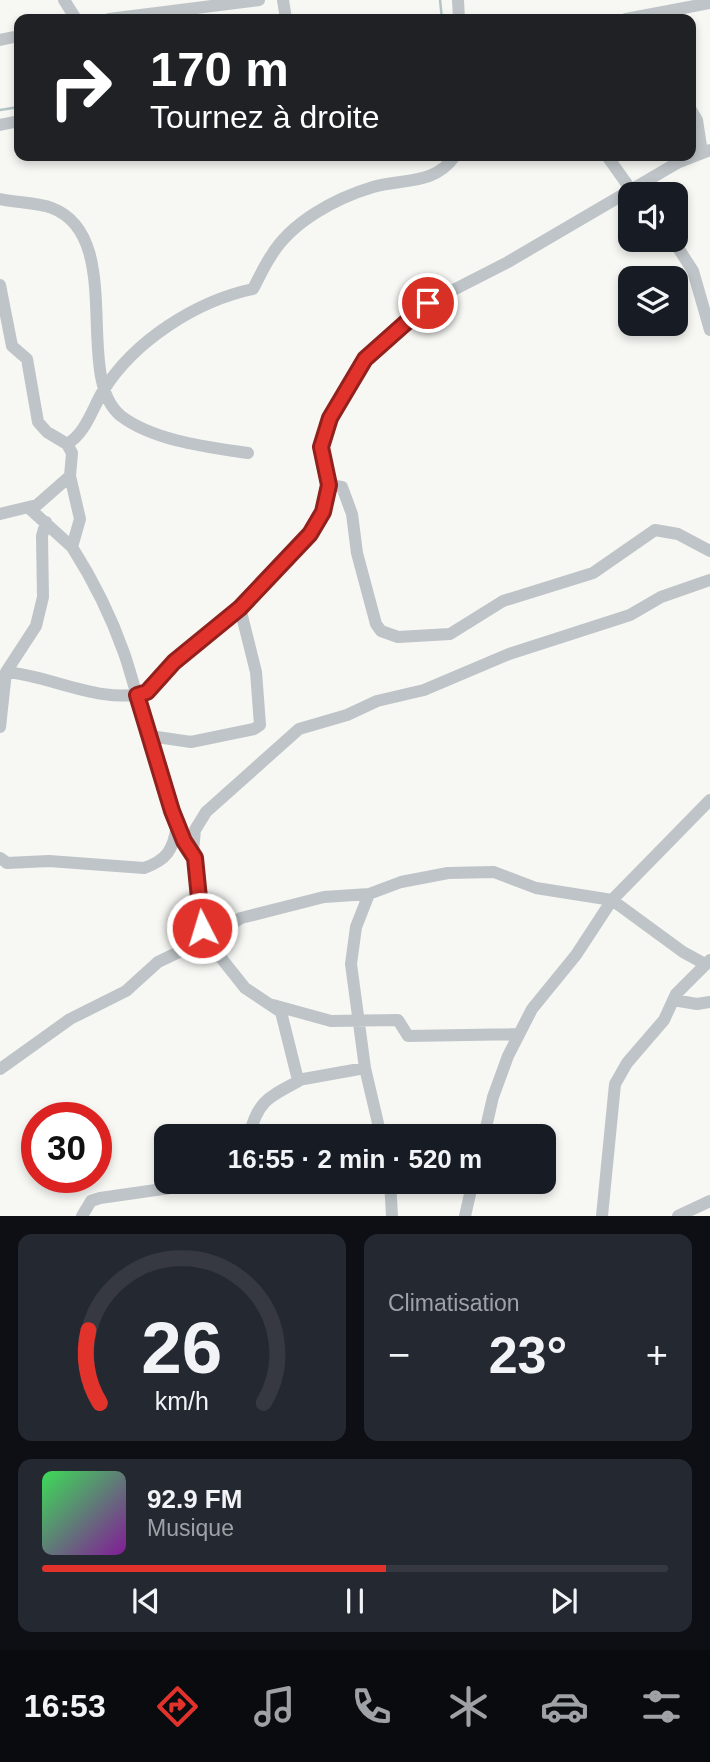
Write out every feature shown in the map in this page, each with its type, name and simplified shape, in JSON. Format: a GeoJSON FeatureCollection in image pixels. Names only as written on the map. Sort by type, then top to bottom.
{"type":"FeatureCollection","features":[{"type":"Feature","properties":{"kind":"street"},"geometry":{"type":"LineString","coordinates":[[120,14],[138,7],[259,0]]}},
{"type":"Feature","properties":{"kind":"street"},"geometry":{"type":"LineString","coordinates":[[652,14],[710,3]]}},
{"type":"Feature","properties":{"kind":"street"},"geometry":{"type":"LineString","coordinates":[[696,118],[706,152]]}},
{"type":"Feature","properties":{"kind":"street"},"geometry":{"type":"LineString","coordinates":[[67,444],[79,434],[103,390],[130,356],[201,306],[253,289],[271,256],[303,222],[370,188],[420,181],[437,174],[450,161]]}},
{"type":"Feature","properties":{"kind":"street"},"geometry":{"type":"LineString","coordinates":[[611,161],[625,182]]}},
{"type":"Feature","properties":{"kind":"street"},"geometry":{"type":"LineString","coordinates":[[649,182],[682,161]]}},
{"type":"Feature","properties":{"kind":"street"},"geometry":{"type":"LineString","coordinates":[[0,199],[53,208],[71,220],[82,237],[95,279],[103,390],[122,416],[163,436],[197,446],[248,453]]}},
{"type":"Feature","properties":{"kind":"street"},"geometry":{"type":"LineString","coordinates":[[6,672],[28,674],[78,688],[137,695],[147,692],[174,662],[240,608],[310,534],[323,512],[329,485],[321,447],[323,433],[365,359],[384,339],[422,306],[618,201]]}},
{"type":"Feature","properties":{"kind":"street"},"geometry":{"type":"LineString","coordinates":[[681,252],[693,271],[710,330]]}},
{"type":"Feature","properties":{"kind":"street"},"geometry":{"type":"LineString","coordinates":[[0,285],[5,332],[14,350],[27,359],[38,422],[47,432],[67,444],[72,453],[69,476],[80,509],[72,547]]}},
{"type":"Feature","properties":{"kind":"street"},"geometry":{"type":"LineString","coordinates":[[0,514],[30,509],[69,476]]}},
{"type":"Feature","properties":{"kind":"street"},"geometry":{"type":"LineString","coordinates":[[329,485],[342,487],[346,494],[376,624],[381,631],[398,637],[458,631],[503,601],[593,573],[655,530],[678,534],[710,551]]}},
{"type":"Feature","properties":{"kind":"street"},"geometry":{"type":"LineString","coordinates":[[30,509],[72,547],[92,576],[123,649],[177,826],[184,841],[193,851]]}},
{"type":"Feature","properties":{"kind":"street"},"geometry":{"type":"LineString","coordinates":[[0,727],[6,672],[36,626],[43,597],[42,536],[46,522]]}},
{"type":"Feature","properties":{"kind":"street"},"geometry":{"type":"LineString","coordinates":[[299,1081],[281,1012],[245,988],[206,939],[193,851],[195,830],[206,812],[299,729],[347,715],[377,701],[424,690],[509,654],[621,618],[661,597],[710,580]]}},
{"type":"Feature","properties":{"kind":"street"},"geometry":{"type":"LineString","coordinates":[[150,736],[191,742],[243,732],[260,725],[256,672],[240,608]]}},
{"type":"Feature","properties":{"kind":"street"},"geometry":{"type":"LineString","coordinates":[[487,1124],[493,1097],[517,1034],[532,1009],[576,955],[612,900],[710,800]]}},
{"type":"Feature","properties":{"kind":"street"},"geometry":{"type":"LineString","coordinates":[[0,858],[8,863],[49,861],[144,868],[169,854],[177,826]]}},
{"type":"Feature","properties":{"kind":"street"},"geometry":{"type":"LineString","coordinates":[[0,1069],[71,1019],[126,992],[158,962],[206,939],[241,918],[268,910],[324,897],[369,894],[411,879],[471,871],[494,872],[550,891],[612,900],[682,953],[707,962],[673,1000],[664,1020],[615,1084],[601,1216]]}},
{"type":"Feature","properties":{"kind":"street"},"geometry":{"type":"LineString","coordinates":[[369,894],[356,928],[351,964],[365,1068],[378,1124]]}},
{"type":"Feature","properties":{"kind":"street"},"geometry":{"type":"LineString","coordinates":[[673,1000],[697,1004],[710,1002]]}},
{"type":"Feature","properties":{"kind":"street"},"geometry":{"type":"LineString","coordinates":[[271,1004],[331,1021],[398,1020],[408,1036],[517,1034]]}},
{"type":"Feature","properties":{"kind":"street"},"geometry":{"type":"LineString","coordinates":[[252,1124],[258,1109],[266,1099],[299,1081],[365,1068]]}},
{"type":"Feature","properties":{"kind":"street"},"geometry":{"type":"LineString","coordinates":[[82,1216],[91,1201],[154,1190]]}},
{"type":"Feature","properties":{"kind":"street"},"geometry":{"type":"LineString","coordinates":[[391,1194],[392,1216]]}},
{"type":"Feature","properties":{"kind":"street"},"geometry":{"type":"LineString","coordinates":[[465,1216],[470,1194]]}},
{"type":"Feature","properties":{"kind":"street"},"geometry":{"type":"LineString","coordinates":[[678,1216],[710,1201]]}},
{"type":"Feature","properties":{"kind":"waterway"},"geometry":{"type":"LineString","coordinates":[[440,0],[441,14]]}},
{"type":"Feature","properties":{"kind":"waterway"},"geometry":{"type":"LineString","coordinates":[[0,110],[14,108]]}},
{"type":"Feature","properties":{"kind":"route"},"geometry":{"type":"LineString","coordinates":[[202,928],[195,858],[193,851],[184,841],[172,811],[137,695],[147,692],[174,662],[240,608],[310,534],[323,512],[329,485],[321,447],[323,433],[330,418],[365,359],[384,339],[428,303]]}}]}
